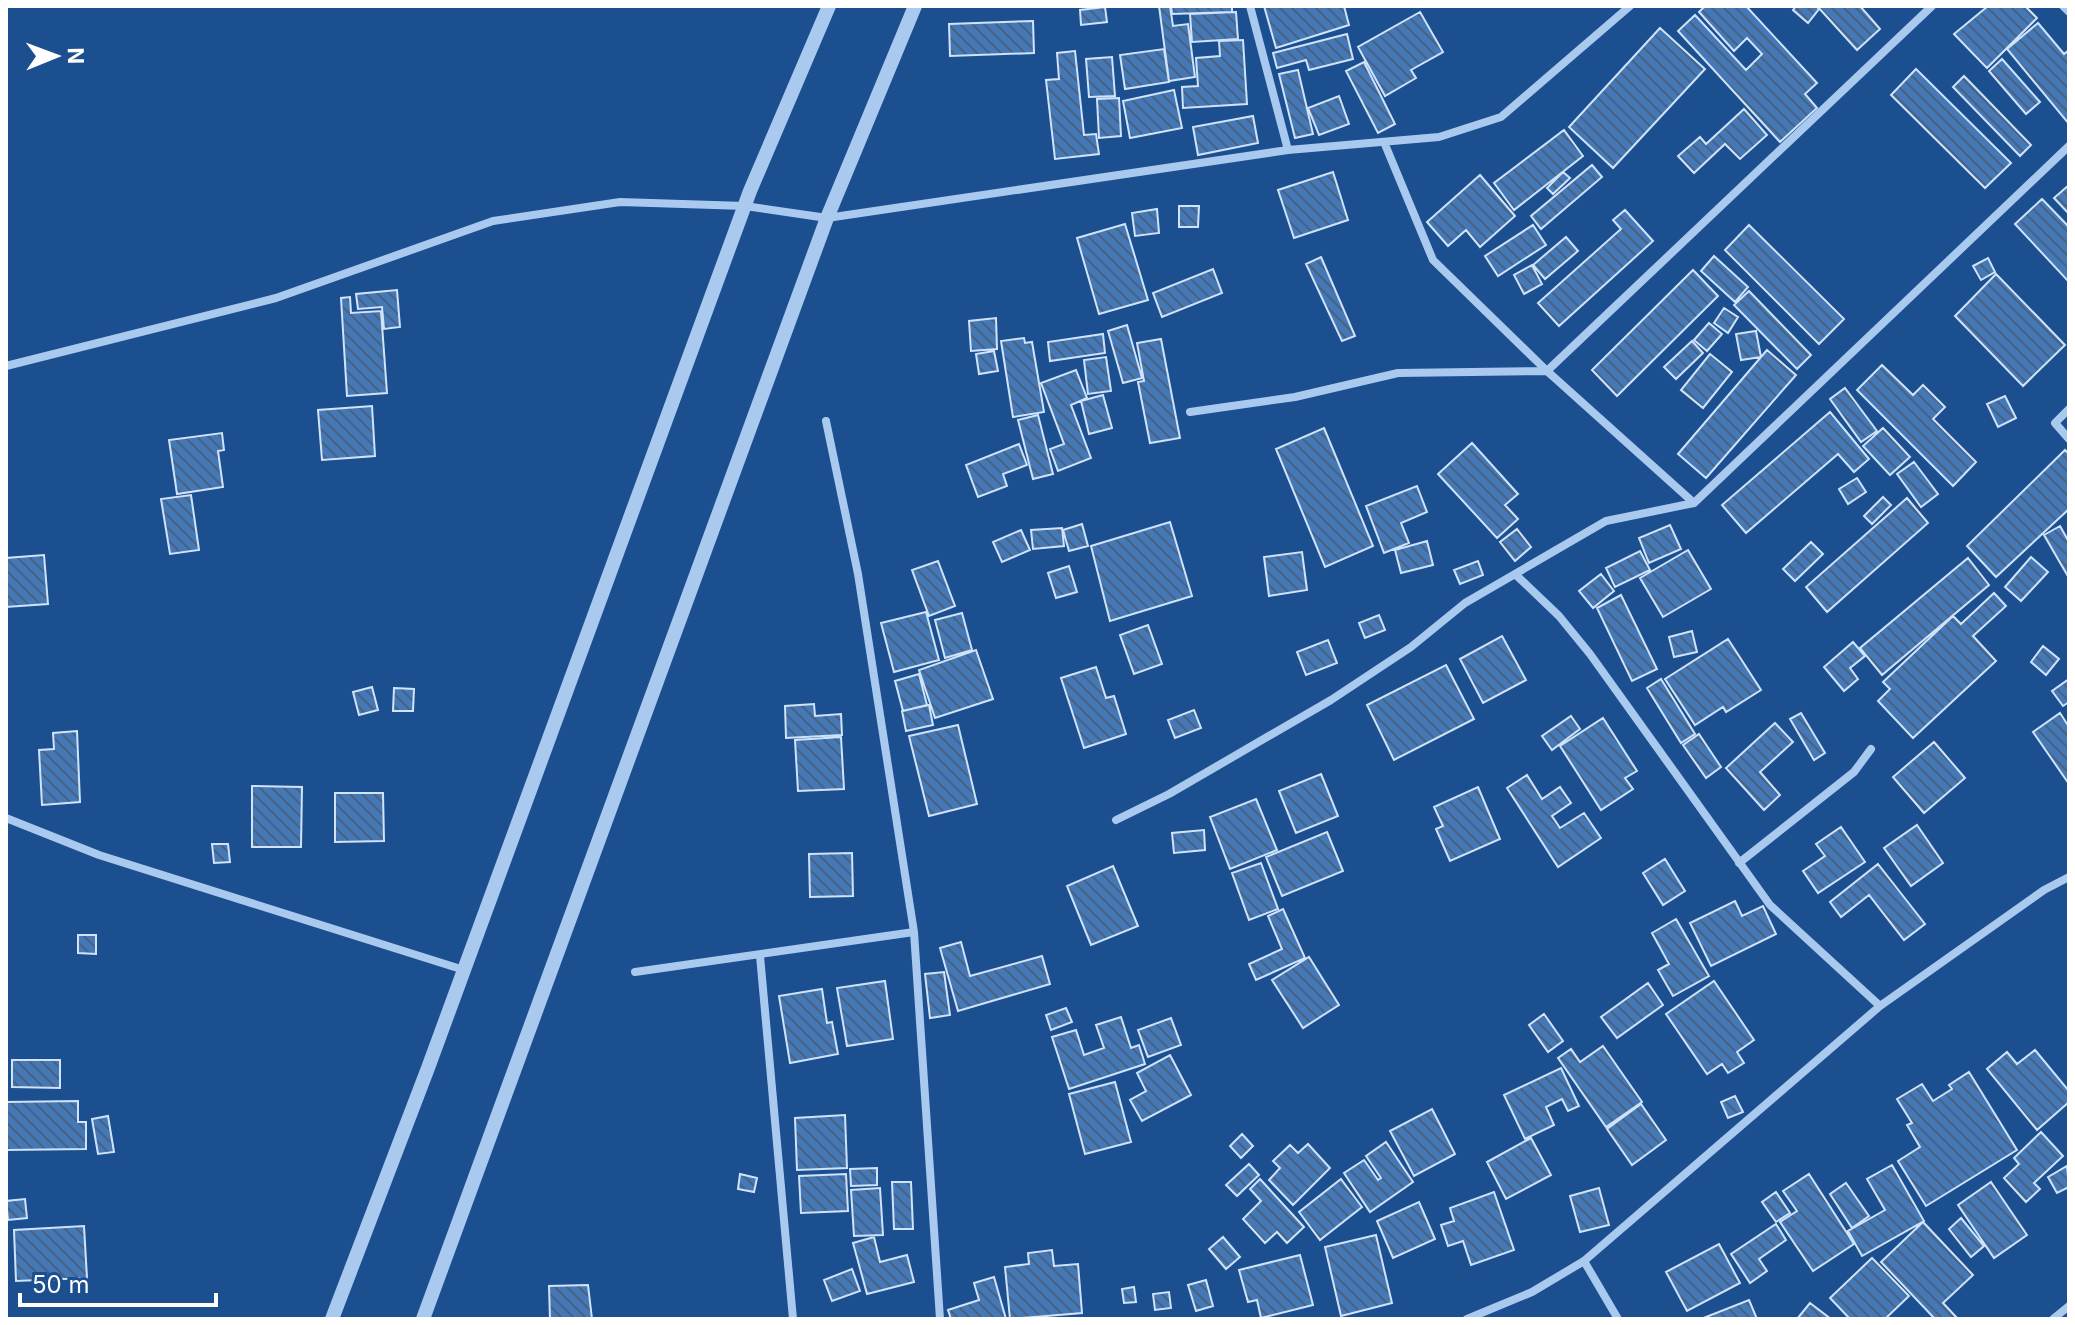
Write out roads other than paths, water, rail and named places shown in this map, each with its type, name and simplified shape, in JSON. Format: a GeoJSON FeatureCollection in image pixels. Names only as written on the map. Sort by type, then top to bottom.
{"type":"FeatureCollection","features":[{"type":"Feature","properties":{"kind":"street"},"geometry":{"type":"LineString","coordinates":[[332,1319],[465,970],[745,206],[829,6]]}},
{"type":"Feature","properties":{"kind":"street"},"geometry":{"type":"LineString","coordinates":[[423,1319],[827,218],[915,6]]}},
{"type":"Feature","properties":{"kind":"street"},"geometry":{"type":"LineString","coordinates":[[1250,6],[1288,150]]}},
{"type":"Feature","properties":{"kind":"street"},"geometry":{"type":"LineString","coordinates":[[6,366],[276,298],[493,221],[620,202],[745,206],[827,218],[1288,150],[1439,137],[1501,117],[1630,6]]}},
{"type":"Feature","properties":{"kind":"street"},"geometry":{"type":"LineString","coordinates":[[1190,412],[1295,397],[1398,373],[1547,371],[1932,6]]}},
{"type":"Feature","properties":{"kind":"street"},"geometry":{"type":"LineString","coordinates":[[2063,6],[2069,12]]}},
{"type":"Feature","properties":{"kind":"street"},"geometry":{"type":"LineString","coordinates":[[1384,142],[1433,260],[1547,371],[1694,503]]}},
{"type":"Feature","properties":{"kind":"street"},"geometry":{"type":"LineString","coordinates":[[1116,820],[1169,794],[1331,700],[1411,647],[1465,603],[1606,521],[1694,503],[2069,146]]}},
{"type":"Feature","properties":{"kind":"street"},"geometry":{"type":"LineString","coordinates":[[2069,409],[2055,423],[2069,439]]}},
{"type":"Feature","properties":{"kind":"street"},"geometry":{"type":"LineString","coordinates":[[826,421],[858,574],[914,932],[940,1319]]}},
{"type":"Feature","properties":{"kind":"street"},"geometry":{"type":"LineString","coordinates":[[1515,574],[1559,616],[1590,654],[1770,905],[1880,1006]]}},
{"type":"Feature","properties":{"kind":"street"},"geometry":{"type":"LineString","coordinates":[[1739,863],[1854,772],[1871,749]]}},
{"type":"Feature","properties":{"kind":"street"},"geometry":{"type":"LineString","coordinates":[[6,818],[99,855],[465,970]]}},
{"type":"Feature","properties":{"kind":"street"},"geometry":{"type":"LineString","coordinates":[[1467,1319],[1532,1292],[1584,1261],[1880,1006],[2044,890],[2069,877]]}},
{"type":"Feature","properties":{"kind":"street"},"geometry":{"type":"LineString","coordinates":[[635,972],[914,932]]}},
{"type":"Feature","properties":{"kind":"street"},"geometry":{"type":"LineString","coordinates":[[760,956],[793,1319]]}},
{"type":"Feature","properties":{"kind":"street"},"geometry":{"type":"LineString","coordinates":[[1584,1261],[1618,1319]]}},
{"type":"Feature","properties":{"kind":"street"},"geometry":{"type":"LineString","coordinates":[[2053,1319],[2069,1306]]}}]}
